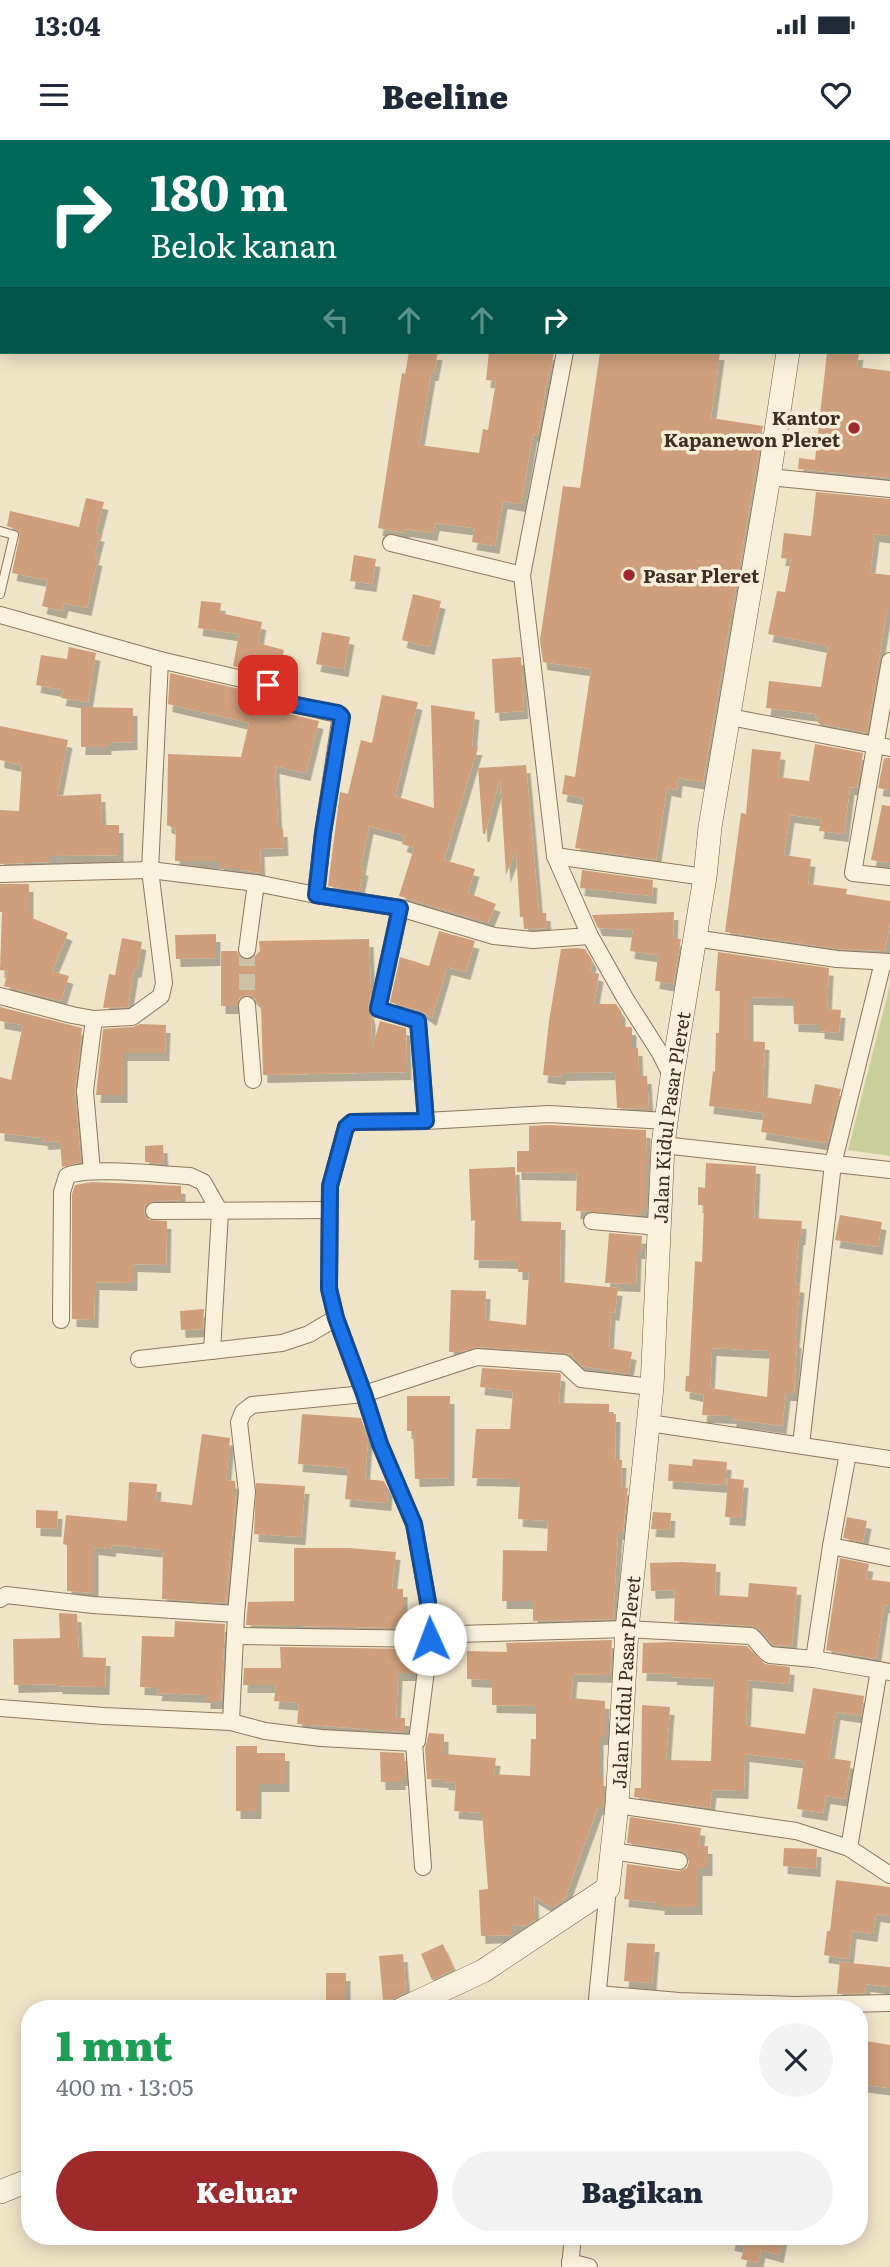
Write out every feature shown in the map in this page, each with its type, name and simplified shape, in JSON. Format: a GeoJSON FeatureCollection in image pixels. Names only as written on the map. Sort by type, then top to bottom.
{"type":"FeatureCollection","features":[{"type":"Feature","properties":{"kind":"street"},"geometry":{"type":"LineString","coordinates":[[565,354],[522,575],[555,856],[590,936],[660,1053],[671,1077]]}},
{"type":"Feature","properties":{"kind":"street","name":"Jalan Kidul Pasar Pleret"},"geometry":{"type":"LineString","coordinates":[[608,1888],[617,1805],[627,1629],[652,1387],[663,1145],[671,1077],[705,877],[710,827],[788,354]]}},
{"type":"Feature","properties":{"kind":"street"},"geometry":{"type":"LineString","coordinates":[[769,477],[890,489]]}},
{"type":"Feature","properties":{"kind":"street"},"geometry":{"type":"LineString","coordinates":[[391,543],[522,575]]}},
{"type":"Feature","properties":{"kind":"street"},"geometry":{"type":"LineString","coordinates":[[0,615],[160,660],[268,685],[275,701],[341,715],[316,895]]}},
{"type":"Feature","properties":{"kind":"street"},"geometry":{"type":"LineString","coordinates":[[0,996],[94,1019],[132,1017],[162,996],[164,983],[150,870],[160,660]]}},
{"type":"Feature","properties":{"kind":"street"},"geometry":{"type":"LineString","coordinates":[[890,662],[883,747],[853,873],[890,877]]}},
{"type":"Feature","properties":{"kind":"street"},"geometry":{"type":"LineString","coordinates":[[730,717],[883,747]]}},
{"type":"Feature","properties":{"kind":"street"},"geometry":{"type":"LineString","coordinates":[[555,856],[705,877]]}},
{"type":"Feature","properties":{"kind":"street"},"geometry":{"type":"LineString","coordinates":[[0,874],[150,870],[256,883],[400,908],[494,936],[533,940],[590,936]]}},
{"type":"Feature","properties":{"kind":"street"},"geometry":{"type":"LineString","coordinates":[[247,950],[256,883]]}},
{"type":"Feature","properties":{"kind":"street"},"geometry":{"type":"LineString","coordinates":[[400,908],[378,1009],[418,1021],[426,1121]]}},
{"type":"Feature","properties":{"kind":"street"},"geometry":{"type":"LineString","coordinates":[[694,938],[838,959],[886,962],[834,1164],[801,1446]]}},
{"type":"Feature","properties":{"kind":"street"},"geometry":{"type":"LineString","coordinates":[[247,1005],[253,1080]]}},
{"type":"Feature","properties":{"kind":"street"},"geometry":{"type":"LineString","coordinates":[[92,1171],[85,1091],[94,1019]]}},
{"type":"Feature","properties":{"kind":"street"},"geometry":{"type":"LineString","coordinates":[[424,1867],[414,1743],[417,1741],[430,1639],[428,1602],[414,1524],[380,1444],[336,1318],[329,1289],[330,1186],[346,1127],[352,1122],[548,1114],[666,1121]]}},
{"type":"Feature","properties":{"kind":"street"},"geometry":{"type":"LineString","coordinates":[[663,1145],[890,1170]]}},
{"type":"Feature","properties":{"kind":"street"},"geometry":{"type":"LineString","coordinates":[[61,1320],[64,1181],[72,1173],[92,1171],[190,1176],[203,1182],[220,1212],[212,1351]]}},
{"type":"Feature","properties":{"kind":"street"},"geometry":{"type":"LineString","coordinates":[[154,1211],[328,1210]]}},
{"type":"Feature","properties":{"kind":"street"},"geometry":{"type":"LineString","coordinates":[[592,1221],[659,1227]]}},
{"type":"Feature","properties":{"kind":"street"},"geometry":{"type":"LineString","coordinates":[[139,1359],[282,1343],[309,1334],[336,1318]]}},
{"type":"Feature","properties":{"kind":"street"},"geometry":{"type":"LineString","coordinates":[[231,1723],[236,1614],[247,1492],[239,1422],[243,1412],[252,1405],[364,1394],[477,1357],[564,1363],[581,1378],[652,1387]]}},
{"type":"Feature","properties":{"kind":"street"},"geometry":{"type":"LineString","coordinates":[[649,1423],[890,1459]]}},
{"type":"Feature","properties":{"kind":"street"},"geometry":{"type":"LineString","coordinates":[[814,1659],[848,1453]]}},
{"type":"Feature","properties":{"kind":"street"},"geometry":{"type":"LineString","coordinates":[[831,1546],[890,1558]]}},
{"type":"Feature","properties":{"kind":"street"},"geometry":{"type":"LineString","coordinates":[[0,1599],[6,1595],[93,1605],[236,1614]]}},
{"type":"Feature","properties":{"kind":"street"},"geometry":{"type":"LineString","coordinates":[[235,1636],[430,1639],[457,1634],[627,1629],[751,1636],[760,1642],[770,1655],[814,1659],[885,1671],[849,1848]]}},
{"type":"Feature","properties":{"kind":"street"},"geometry":{"type":"LineString","coordinates":[[0,1708],[231,1723],[265,1731],[321,1738],[414,1743]]}},
{"type":"Feature","properties":{"kind":"street"},"geometry":{"type":"LineString","coordinates":[[617,1805],[796,1831],[849,1848],[890,1875]]}},
{"type":"Feature","properties":{"kind":"street"},"geometry":{"type":"LineString","coordinates":[[612,1852],[679,1861]]}},
{"type":"Feature","properties":{"kind":"street"},"geometry":{"type":"LineString","coordinates":[[597,2000],[608,1888]]}},
{"type":"Feature","properties":{"kind":"street"},"geometry":{"type":"LineString","coordinates":[[421,2000],[482,1971],[608,1888]]}},
{"type":"Feature","properties":{"kind":"street"},"geometry":{"type":"LineString","coordinates":[[868,2003],[890,2003]]}},
{"type":"Feature","properties":{"kind":"street"},"geometry":{"type":"LineString","coordinates":[[0,2192],[21,2184]]}},
{"type":"Feature","properties":{"kind":"street"},"geometry":{"type":"LineString","coordinates":[[572,2245],[570,2264],[589,2267]]}},
{"type":"Feature","properties":{"kind":"lane"},"geometry":{"type":"LineString","coordinates":[[0,531],[14,535],[0,594]]}},
{"type":"Feature","properties":{"kind":"green space"},"geometry":{"type":"Polygon","coordinates":[[[890,985],[890,1156],[848,1150],[890,985]]]}},
{"type":"Feature","properties":{"kind":"building"},"geometry":{"type":"Polygon","coordinates":[[[409,354],[438,354],[434,373],[431,373],[419,445],[479,453],[483,429],[488,430],[496,381],[486,380],[489,354],[554,354],[538,435],[533,434],[521,504],[503,501],[495,546],[472,542],[474,528],[435,523],[433,533],[406,529],[405,533],[378,528],[402,373],[405,374],[409,354]]]}},
{"type":"Feature","properties":{"kind":"building","name":"Pasar Pleret"},"geometry":{"type":"Polygon","coordinates":[[[600,354],[720,354],[711,418],[763,426],[703,782],[678,778],[677,790],[667,788],[656,860],[575,848],[584,798],[562,794],[565,775],[575,777],[591,669],[543,662],[540,640],[563,486],[580,488],[600,354]]]}},
{"type":"Feature","properties":{"kind":"building","name":"Kantor Kapanewon Pleret"},"geometry":{"type":"Polygon","coordinates":[[[827,354],[859,354],[857,367],[890,371],[890,478],[798,469],[799,458],[815,460],[827,354]]]}},
{"type":"Feature","properties":{"kind":"building"},"geometry":{"type":"Polygon","coordinates":[[[816,492],[890,499],[890,536],[875,534],[870,573],[890,575],[890,609],[887,609],[867,733],[818,723],[816,714],[766,708],[769,681],[821,687],[828,646],[768,634],[777,591],[785,592],[791,559],[781,558],[784,533],[811,536],[816,492]]]}},
{"type":"Feature","properties":{"kind":"building"},"geometry":{"type":"Polygon","coordinates":[[[86,498],[104,502],[96,533],[100,534],[94,557],[98,558],[87,608],[64,603],[62,611],[42,606],[48,580],[12,573],[20,534],[16,529],[7,526],[10,511],[79,527],[86,498]]]}},
{"type":"Feature","properties":{"kind":"building"},"geometry":{"type":"Polygon","coordinates":[[[354,555],[376,559],[372,584],[350,581],[354,555]]]}},
{"type":"Feature","properties":{"kind":"building"},"geometry":{"type":"Polygon","coordinates":[[[413,594],[441,601],[430,647],[402,640],[413,594]]]}},
{"type":"Feature","properties":{"kind":"building"},"geometry":{"type":"Polygon","coordinates":[[[201,601],[221,603],[220,613],[262,622],[258,643],[284,650],[277,679],[233,666],[239,634],[198,628],[201,601]]]}},
{"type":"Feature","properties":{"kind":"building"},"geometry":{"type":"Polygon","coordinates":[[[322,632],[350,637],[344,669],[316,664],[322,632]]]}},
{"type":"Feature","properties":{"kind":"building"},"geometry":{"type":"Polygon","coordinates":[[[69,647],[96,653],[88,702],[61,698],[63,690],[36,685],[41,655],[67,659],[69,647]]]}},
{"type":"Feature","properties":{"kind":"building"},"geometry":{"type":"Polygon","coordinates":[[[521,657],[524,711],[495,713],[492,659],[521,657]]]}},
{"type":"Feature","properties":{"kind":"building"},"geometry":{"type":"Polygon","coordinates":[[[170,673],[261,694],[266,705],[272,710],[319,721],[306,773],[275,766],[278,829],[283,829],[284,848],[260,849],[261,873],[240,868],[219,868],[219,861],[175,861],[176,829],[167,825],[168,754],[241,757],[249,723],[168,704],[170,673]]]}},
{"type":"Feature","properties":{"kind":"building"},"geometry":{"type":"Polygon","coordinates":[[[382,695],[418,702],[395,796],[434,808],[431,705],[475,712],[472,747],[478,747],[444,860],[475,869],[468,893],[496,904],[488,923],[399,896],[414,848],[402,844],[405,836],[369,826],[359,891],[328,886],[340,792],[348,794],[361,740],[372,743],[382,695]]]}},
{"type":"Feature","properties":{"kind":"building"},"geometry":{"type":"Polygon","coordinates":[[[81,707],[133,708],[133,742],[107,743],[107,747],[81,747],[81,707]]]}},
{"type":"Feature","properties":{"kind":"building"},"geometry":{"type":"Polygon","coordinates":[[[0,726],[68,740],[57,796],[101,794],[102,825],[119,825],[119,855],[49,856],[49,862],[0,864],[0,810],[19,811],[22,765],[0,760],[0,726]]]}},
{"type":"Feature","properties":{"kind":"building"},"geometry":{"type":"Polygon","coordinates":[[[815,744],[863,753],[857,788],[850,787],[844,834],[819,831],[821,819],[790,815],[784,855],[811,859],[808,884],[847,889],[846,894],[890,901],[885,951],[838,949],[725,932],[741,813],[746,814],[752,749],[781,752],[778,777],[809,781],[815,744]]]}},
{"type":"Feature","properties":{"kind":"building"},"geometry":{"type":"Polygon","coordinates":[[[884,758],[890,758],[890,790],[878,788],[884,758]]]}},
{"type":"Feature","properties":{"kind":"building"},"geometry":{"type":"Polygon","coordinates":[[[526,765],[539,913],[546,913],[547,928],[524,929],[523,917],[520,917],[516,849],[506,875],[500,779],[483,834],[478,768],[526,765]]]}},
{"type":"Feature","properties":{"kind":"building"},"geometry":{"type":"Polygon","coordinates":[[[882,805],[890,806],[890,863],[871,860],[882,805]]]}},
{"type":"Feature","properties":{"kind":"building"},"geometry":{"type":"Polygon","coordinates":[[[582,870],[653,880],[652,896],[580,888],[582,870]]]}},
{"type":"Feature","properties":{"kind":"building"},"geometry":{"type":"Polygon","coordinates":[[[0,884],[29,884],[29,914],[32,914],[32,918],[68,933],[52,971],[69,976],[61,1001],[4,986],[8,971],[0,970],[0,884]]]}},
{"type":"Feature","properties":{"kind":"building"},"geometry":{"type":"Polygon","coordinates":[[[674,912],[673,938],[681,939],[673,984],[655,981],[658,955],[630,951],[633,930],[598,928],[592,915],[674,912]]]}},
{"type":"Feature","properties":{"kind":"building"},"geometry":{"type":"Polygon","coordinates":[[[439,931],[475,941],[466,972],[447,967],[432,1018],[421,1011],[390,1002],[400,957],[429,966],[439,931]]]}},
{"type":"Feature","properties":{"kind":"building"},"geometry":{"type":"Polygon","coordinates":[[[216,934],[216,958],[176,959],[175,935],[216,934]]]}},
{"type":"Feature","properties":{"kind":"building"},"geometry":{"type":"Polygon","coordinates":[[[122,938],[142,942],[137,970],[134,969],[128,1007],[103,1008],[109,974],[115,975],[122,938]]]}},
{"type":"Feature","properties":{"kind":"building"},"geometry":{"type":"Polygon","coordinates":[[[369,939],[371,993],[368,1007],[372,1048],[380,1021],[406,1028],[407,1072],[263,1075],[261,1006],[258,1006],[252,996],[247,995],[241,997],[237,1006],[221,1006],[221,951],[237,951],[240,958],[246,960],[252,959],[260,951],[259,941],[369,939]]]}},
{"type":"Feature","properties":{"kind":"building"},"geometry":{"type":"Polygon","coordinates":[[[561,949],[585,949],[592,960],[590,971],[599,974],[594,1004],[616,1004],[621,1011],[621,1027],[632,1029],[632,1048],[638,1048],[639,1076],[647,1076],[649,1109],[617,1108],[615,1072],[562,1073],[561,1077],[543,1075],[561,949]]]}},
{"type":"Feature","properties":{"kind":"building"},"geometry":{"type":"Polygon","coordinates":[[[718,952],[829,968],[827,1009],[841,1010],[839,1033],[820,1031],[820,1025],[794,1024],[793,998],[749,997],[749,1041],[765,1042],[763,1097],[811,1104],[815,1084],[841,1089],[827,1143],[761,1132],[764,1113],[709,1106],[713,1071],[715,1072],[716,1033],[719,1033],[720,991],[715,991],[718,952]]]}},
{"type":"Feature","properties":{"kind":"building"},"geometry":{"type":"Polygon","coordinates":[[[0,1007],[82,1028],[75,1092],[81,1162],[62,1167],[60,1141],[44,1142],[43,1138],[0,1133],[0,1077],[11,1080],[23,1025],[0,1021],[0,1007]]]}},
{"type":"Feature","properties":{"kind":"building"},"geometry":{"type":"Polygon","coordinates":[[[140,1024],[166,1025],[165,1053],[123,1053],[123,1095],[96,1095],[103,1029],[140,1024]]]}},
{"type":"Feature","properties":{"kind":"building"},"geometry":{"type":"Polygon","coordinates":[[[529,1126],[646,1130],[645,1209],[642,1209],[642,1215],[576,1211],[577,1173],[517,1172],[517,1151],[529,1151],[529,1126]]]}},
{"type":"Feature","properties":{"kind":"building"},"geometry":{"type":"Polygon","coordinates":[[[163,1145],[164,1164],[145,1162],[145,1146],[163,1145]]]}},
{"type":"Feature","properties":{"kind":"building"},"geometry":{"type":"Polygon","coordinates":[[[706,1163],[756,1166],[754,1218],[802,1221],[795,1284],[800,1285],[794,1393],[786,1393],[782,1426],[732,1419],[732,1416],[702,1415],[704,1395],[685,1391],[686,1376],[689,1376],[695,1261],[702,1262],[704,1205],[698,1205],[698,1187],[705,1188],[706,1163]],[[712,1348],[710,1388],[767,1397],[770,1351],[712,1348]]]}},
{"type":"Feature","properties":{"kind":"building"},"geometry":{"type":"Polygon","coordinates":[[[515,1167],[517,1221],[561,1222],[560,1282],[618,1288],[615,1313],[611,1312],[609,1348],[632,1352],[628,1374],[582,1366],[565,1353],[478,1347],[449,1352],[451,1290],[486,1291],[485,1320],[526,1325],[529,1272],[518,1272],[518,1261],[474,1260],[475,1220],[471,1221],[469,1169],[515,1167]]]}},
{"type":"Feature","properties":{"kind":"building"},"geometry":{"type":"Polygon","coordinates":[[[92,1182],[181,1186],[181,1200],[153,1201],[145,1205],[145,1217],[149,1220],[167,1221],[166,1265],[133,1264],[133,1283],[95,1282],[94,1320],[72,1319],[72,1194],[75,1185],[92,1182]]]}},
{"type":"Feature","properties":{"kind":"building"},"geometry":{"type":"Polygon","coordinates":[[[840,1215],[882,1222],[878,1247],[835,1240],[840,1215]]]}},
{"type":"Feature","properties":{"kind":"building"},"geometry":{"type":"Polygon","coordinates":[[[609,1233],[642,1236],[641,1251],[637,1251],[636,1284],[605,1283],[609,1233]]]}},
{"type":"Feature","properties":{"kind":"building"},"geometry":{"type":"Polygon","coordinates":[[[204,1309],[203,1329],[181,1330],[180,1311],[204,1309]]]}},
{"type":"Feature","properties":{"kind":"building"},"geometry":{"type":"Polygon","coordinates":[[[482,1368],[560,1373],[559,1403],[609,1404],[609,1414],[616,1414],[615,1460],[622,1460],[621,1487],[628,1488],[623,1532],[618,1532],[613,1619],[533,1621],[533,1601],[502,1601],[503,1550],[547,1551],[548,1521],[518,1519],[518,1479],[472,1478],[476,1429],[510,1429],[513,1391],[480,1387],[482,1368]]]}},
{"type":"Feature","properties":{"kind":"building"},"geometry":{"type":"Polygon","coordinates":[[[407,1396],[450,1396],[450,1478],[415,1479],[413,1431],[407,1431],[407,1396]]]}},
{"type":"Feature","properties":{"kind":"building"},"geometry":{"type":"Polygon","coordinates":[[[302,1414],[361,1418],[368,1440],[365,1479],[384,1481],[388,1489],[387,1503],[345,1499],[348,1468],[298,1464],[302,1414]]]}},
{"type":"Feature","properties":{"kind":"building"},"geometry":{"type":"Polygon","coordinates":[[[202,1434],[230,1438],[226,1480],[235,1481],[236,1492],[226,1603],[162,1599],[163,1550],[112,1545],[111,1549],[94,1547],[94,1593],[67,1591],[67,1545],[63,1544],[66,1515],[127,1521],[129,1482],[157,1484],[156,1501],[192,1505],[202,1434]]]}},
{"type":"Feature","properties":{"kind":"building"},"geometry":{"type":"Polygon","coordinates":[[[693,1459],[727,1462],[725,1485],[668,1481],[669,1464],[692,1466],[693,1459]]]}},
{"type":"Feature","properties":{"kind":"building"},"geometry":{"type":"Polygon","coordinates":[[[728,1478],[744,1480],[741,1518],[725,1517],[728,1478]]]}},
{"type":"Feature","properties":{"kind":"building"},"geometry":{"type":"Polygon","coordinates":[[[256,1483],[305,1486],[301,1537],[254,1534],[256,1483]]]}},
{"type":"Feature","properties":{"kind":"building"},"geometry":{"type":"Polygon","coordinates":[[[36,1510],[58,1511],[57,1529],[36,1528],[36,1510]]]}},
{"type":"Feature","properties":{"kind":"building"},"geometry":{"type":"Polygon","coordinates":[[[653,1512],[671,1513],[670,1530],[651,1529],[653,1512]]]}},
{"type":"Feature","properties":{"kind":"building"},"geometry":{"type":"Polygon","coordinates":[[[847,1517],[867,1521],[863,1542],[843,1538],[847,1517]]]}},
{"type":"Feature","properties":{"kind":"building"},"geometry":{"type":"Polygon","coordinates":[[[294,1548],[349,1548],[396,1552],[392,1589],[403,1589],[403,1610],[407,1610],[406,1628],[246,1625],[248,1602],[294,1601],[294,1548]]]}},
{"type":"Feature","properties":{"kind":"building"},"geometry":{"type":"Polygon","coordinates":[[[840,1558],[869,1564],[866,1579],[890,1582],[890,1606],[884,1605],[876,1659],[826,1650],[840,1558]]]}},
{"type":"Feature","properties":{"kind":"building"},"geometry":{"type":"Polygon","coordinates":[[[650,1563],[716,1564],[715,1595],[748,1597],[749,1583],[797,1587],[792,1646],[773,1645],[761,1630],[752,1626],[674,1621],[675,1590],[651,1591],[650,1563]]]}},
{"type":"Feature","properties":{"kind":"building"},"geometry":{"type":"Polygon","coordinates":[[[59,1613],[77,1614],[79,1657],[106,1658],[105,1687],[14,1685],[13,1639],[60,1638],[59,1613]]]}},
{"type":"Feature","properties":{"kind":"building"},"geometry":{"type":"Polygon","coordinates":[[[175,1621],[225,1624],[221,1701],[206,1701],[206,1695],[157,1693],[158,1688],[140,1687],[142,1636],[174,1637],[175,1621]]]}},
{"type":"Feature","properties":{"kind":"building"},"geometry":{"type":"Polygon","coordinates":[[[612,1640],[610,1675],[573,1674],[571,1698],[605,1701],[605,1737],[599,1737],[599,1778],[603,1778],[603,1807],[598,1807],[567,1896],[553,1908],[534,1896],[535,1920],[527,1925],[512,1926],[512,1935],[481,1936],[479,1890],[488,1889],[482,1813],[454,1811],[456,1783],[427,1779],[425,1748],[429,1733],[444,1734],[444,1754],[496,1758],[494,1774],[530,1776],[531,1739],[536,1739],[536,1706],[492,1705],[492,1680],[467,1679],[467,1651],[507,1652],[506,1643],[612,1640]]]}},
{"type":"Feature","properties":{"kind":"building"},"geometry":{"type":"Polygon","coordinates":[[[643,1643],[747,1646],[765,1664],[790,1667],[789,1684],[748,1680],[746,1726],[805,1734],[813,1688],[864,1696],[861,1716],[836,1712],[829,1758],[851,1761],[845,1799],[826,1796],[823,1813],[797,1809],[804,1761],[745,1754],[744,1791],[712,1790],[710,1808],[634,1797],[635,1788],[641,1788],[642,1705],[670,1707],[666,1760],[711,1761],[714,1679],[642,1673],[643,1643]]]}},
{"type":"Feature","properties":{"kind":"building"},"geometry":{"type":"Polygon","coordinates":[[[280,1647],[418,1649],[415,1673],[398,1673],[396,1718],[405,1718],[405,1732],[297,1724],[299,1703],[274,1701],[276,1685],[243,1685],[244,1668],[281,1668],[280,1647]]]}},
{"type":"Feature","properties":{"kind":"building"},"geometry":{"type":"Polygon","coordinates":[[[236,1746],[257,1746],[257,1753],[285,1753],[285,1784],[257,1784],[257,1811],[236,1811],[236,1746]]]}},
{"type":"Feature","properties":{"kind":"building"},"geometry":{"type":"Polygon","coordinates":[[[380,1752],[404,1753],[406,1778],[401,1778],[401,1782],[381,1782],[380,1752]]]}},
{"type":"Feature","properties":{"kind":"building"},"geometry":{"type":"Polygon","coordinates":[[[630,1817],[701,1828],[699,1846],[708,1846],[708,1868],[698,1868],[698,1907],[660,1907],[660,1903],[624,1899],[627,1864],[678,1871],[687,1868],[689,1862],[686,1853],[681,1851],[627,1843],[630,1817]]]}},
{"type":"Feature","properties":{"kind":"building"},"geometry":{"type":"Polygon","coordinates":[[[784,1848],[817,1849],[816,1869],[783,1866],[784,1848]]]}},
{"type":"Feature","properties":{"kind":"building"},"geometry":{"type":"Polygon","coordinates":[[[836,1880],[890,1887],[890,1916],[876,1914],[873,1934],[852,1931],[849,1959],[824,1955],[827,1931],[830,1931],[836,1880]]]}},
{"type":"Feature","properties":{"kind":"building"},"geometry":{"type":"Polygon","coordinates":[[[627,1943],[655,1944],[652,1983],[624,1981],[627,1943]]]}},
{"type":"Feature","properties":{"kind":"building"},"geometry":{"type":"Polygon","coordinates":[[[443,1944],[454,1969],[432,1980],[421,1954],[443,1944]]]}},
{"type":"Feature","properties":{"kind":"building"},"geometry":{"type":"Polygon","coordinates":[[[403,1954],[406,1991],[393,1999],[383,2000],[379,1956],[403,1954]]]}},
{"type":"Feature","properties":{"kind":"building"},"geometry":{"type":"Polygon","coordinates":[[[840,1962],[890,1967],[890,1987],[866,1984],[865,1993],[837,1994],[840,1962]]]}},
{"type":"Feature","properties":{"kind":"building"},"geometry":{"type":"Polygon","coordinates":[[[326,1973],[346,1973],[346,2000],[326,2000],[326,1973]]]}},
{"type":"Feature","properties":{"kind":"building"},"geometry":{"type":"Polygon","coordinates":[[[868,2041],[890,2045],[890,2088],[868,2085],[868,2041]]]}},
{"type":"Feature","properties":{"kind":"building"},"geometry":{"type":"Polygon","coordinates":[[[740,2245],[781,2245],[779,2255],[761,2250],[758,2263],[741,2259],[745,2246],[740,2245]]]}},
{"type":"Feature","properties":{"kind":"tunnel"},"geometry":{"type":"LineString","coordinates":[[247,950],[247,1005]]}},
{"type":"Feature","properties":{"kind":"place","name":"Kantor Kapanewon Pleret"},"geometry":{"type":"Point","coordinates":[854,428]}},
{"type":"Feature","properties":{"kind":"place","name":"Pasar Pleret"},"geometry":{"type":"Point","coordinates":[629,575]}},
{"type":"Feature","properties":{"kind":"route"},"geometry":{"type":"LineString","coordinates":[[268,685],[275,701],[338,713],[342,717],[316,895],[400,908],[378,1009],[418,1021],[426,1121],[352,1122],[346,1127],[330,1186],[329,1289],[336,1318],[380,1444],[414,1524],[428,1602],[430,1639]]}}]}
